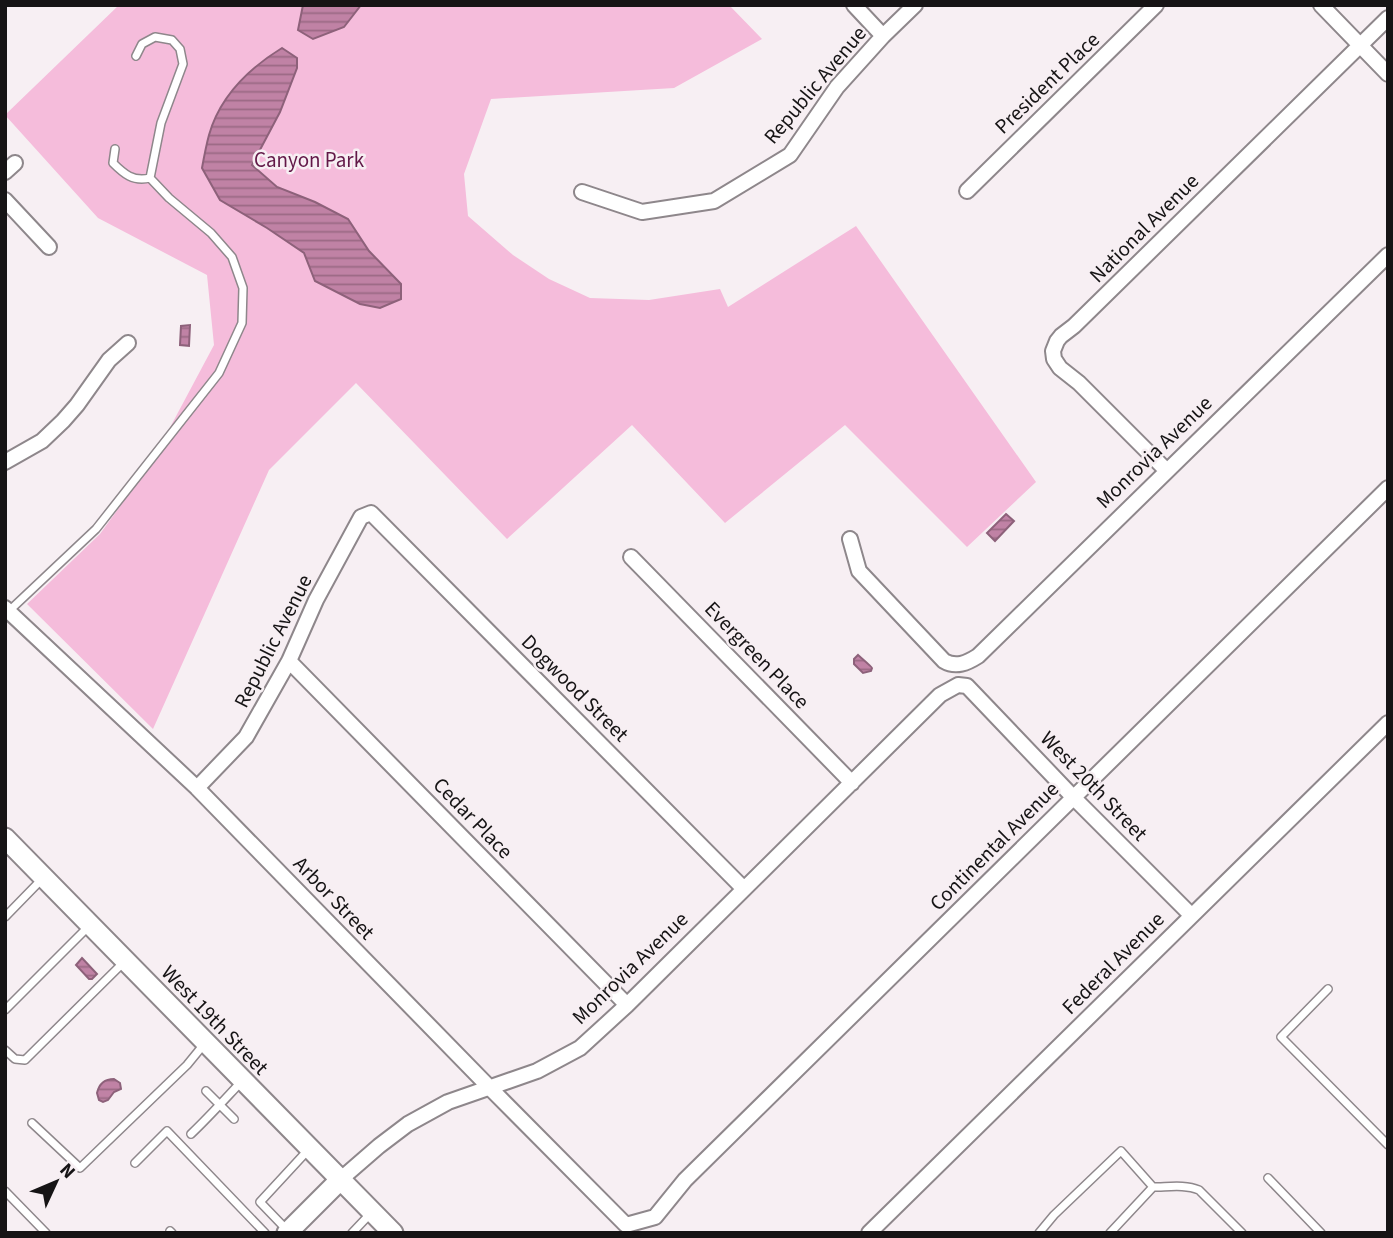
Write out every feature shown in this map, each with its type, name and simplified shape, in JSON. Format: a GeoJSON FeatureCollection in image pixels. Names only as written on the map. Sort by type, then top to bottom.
{"type":"FeatureCollection","features":[{"type":"Feature","properties":{"kind":"street"},"geometry":{"type":"LineString","coordinates":[[854,5],[883,36]]}},
{"type":"Feature","properties":{"kind":"street","name":"Republic Avenue"},"geometry":{"type":"LineString","coordinates":[[582,191],[642,212],[714,201],[790,155],[837,86],[915,5]]}},
{"type":"Feature","properties":{"kind":"street","name":"President Place"},"geometry":{"type":"LineString","coordinates":[[967,191],[1156,5]]}},
{"type":"Feature","properties":{"kind":"street"},"geometry":{"type":"LineString","coordinates":[[1321,5],[1388,74]]}},
{"type":"Feature","properties":{"kind":"street","name":"National Avenue"},"geometry":{"type":"LineString","coordinates":[[1167,471],[1079,383],[1060,368],[1054,359],[1053,351],[1057,341],[1388,18]]}},
{"type":"Feature","properties":{"kind":"street"},"geometry":{"type":"LineString","coordinates":[[5,200],[49,247]]}},
{"type":"Feature","properties":{"kind":"street","name":"Monrovia Avenue"},"geometry":{"type":"LineString","coordinates":[[850,538],[859,571],[944,661],[950,664],[969,662],[1388,255]]}},
{"type":"Feature","properties":{"kind":"street"},"geometry":{"type":"LineString","coordinates":[[5,462],[43,441],[77,405],[109,360],[128,343]]}},
{"type":"Feature","properties":{"kind":"street","name":"Continental Avenue"},"geometry":{"type":"LineString","coordinates":[[626,1225],[655,1217],[685,1181],[1388,488]]}},
{"type":"Feature","properties":{"kind":"street","name":"Republic Avenue"},"geometry":{"type":"LineString","coordinates":[[197,788],[246,737],[289,660],[316,600],[361,517],[371,513],[377,518]]}},
{"type":"Feature","properties":{"kind":"street","name":"Dogwood Street"},"geometry":{"type":"LineString","coordinates":[[377,518],[744,888]]}},
{"type":"Feature","properties":{"kind":"street","name":"Evergreen Place"},"geometry":{"type":"LineString","coordinates":[[631,557],[852,783]]}},
{"type":"Feature","properties":{"kind":"street","name":"Arbor Street"},"geometry":{"type":"LineString","coordinates":[[7,610],[197,788],[626,1225]]}},
{"type":"Feature","properties":{"kind":"street","name":"Cedar Place"},"geometry":{"type":"LineString","coordinates":[[289,660],[627,1006]]}},
{"type":"Feature","properties":{"kind":"street","name":"Monrovia Avenue"},"geometry":{"type":"LineString","coordinates":[[287,1232],[341,1179],[408,1124],[448,1102],[537,1071],[580,1048],[627,1006],[940,695],[958,685],[967,686]]}},
{"type":"Feature","properties":{"kind":"street","name":"West 20th Street"},"geometry":{"type":"LineString","coordinates":[[967,686],[1191,915]]}},
{"type":"Feature","properties":{"kind":"street","name":"Federal Avenue"},"geometry":{"type":"LineString","coordinates":[[869,1233],[1388,723]]}},
{"type":"Feature","properties":{"kind":"street","name":"West 19th Street"},"geometry":{"type":"LineString","coordinates":[[5,838],[393,1233]]}},
{"type":"Feature","properties":{"kind":"lane"},"geometry":{"type":"LineString","coordinates":[[136,56],[142,44],[155,37],[172,40],[180,49],[184,64],[161,123],[150,178]]}},
{"type":"Feature","properties":{"kind":"lane"},"geometry":{"type":"LineString","coordinates":[[115,149],[113,163],[124,174],[133,179],[150,178]]}},
{"type":"Feature","properties":{"kind":"lane"},"geometry":{"type":"LineString","coordinates":[[7,610],[96,529],[219,373],[242,323],[243,288],[232,257],[211,233],[169,198],[150,178]]}},
{"type":"Feature","properties":{"kind":"lane"},"geometry":{"type":"LineString","coordinates":[[7,913],[44,878]]}},
{"type":"Feature","properties":{"kind":"lane"},"geometry":{"type":"LineString","coordinates":[[5,1010],[90,925]]}},
{"type":"Feature","properties":{"kind":"lane"},"geometry":{"type":"LineString","coordinates":[[5,1050],[15,1059],[25,1060],[125,961]]}},
{"type":"Feature","properties":{"kind":"lane"},"geometry":{"type":"LineString","coordinates":[[1328,989],[1281,1037],[1388,1145]]}},
{"type":"Feature","properties":{"kind":"lane"},"geometry":{"type":"LineString","coordinates":[[32,1123],[80,1168],[187,1065],[206,1043]]}},
{"type":"Feature","properties":{"kind":"lane"},"geometry":{"type":"LineString","coordinates":[[191,1134],[243,1081]]}},
{"type":"Feature","properties":{"kind":"lane"},"geometry":{"type":"LineString","coordinates":[[206,1091],[234,1119]]}},
{"type":"Feature","properties":{"kind":"lane"},"geometry":{"type":"LineString","coordinates":[[135,1163],[167,1131],[265,1233]]}},
{"type":"Feature","properties":{"kind":"lane"},"geometry":{"type":"LineString","coordinates":[[287,1232],[260,1202],[310,1149]]}},
{"type":"Feature","properties":{"kind":"lane"},"geometry":{"type":"LineString","coordinates":[[1039,1233],[1054,1215],[1121,1152],[1153,1187]]}},
{"type":"Feature","properties":{"kind":"lane"},"geometry":{"type":"LineString","coordinates":[[1268,1178],[1321,1233]]}},
{"type":"Feature","properties":{"kind":"lane"},"geometry":{"type":"LineString","coordinates":[[1110,1233],[1153,1187],[1186,1187],[1199,1190],[1242,1233]]}},
{"type":"Feature","properties":{"kind":"lane"},"geometry":{"type":"LineString","coordinates":[[5,1191],[46,1233]]}},
{"type":"Feature","properties":{"kind":"lane"},"geometry":{"type":"LineString","coordinates":[[352,1233],[372,1212]]}},
{"type":"Feature","properties":{"kind":"green space","name":"Canyon Park"},"geometry":{"type":"Polygon","coordinates":[[[119,5],[729,5],[762,39],[674,88],[491,99],[464,174],[468,216],[513,255],[549,279],[590,298],[649,300],[720,289],[728,307],[856,226],[1036,482],[967,547],[845,425],[725,523],[632,425],[507,539],[356,383],[269,470],[153,729],[27,604],[100,534],[150,465],[214,345],[207,275],[98,218],[5,115],[119,5]]]}},
{"type":"Feature","properties":{"kind":"shaded area"},"geometry":{"type":"Polygon","coordinates":[[[303,5],[361,5],[344,27],[313,39],[298,30],[303,5]]]}},
{"type":"Feature","properties":{"kind":"shaded area"},"geometry":{"type":"Polygon","coordinates":[[[282,48],[297,58],[297,68],[280,112],[252,165],[277,187],[348,219],[369,251],[401,284],[401,299],[380,308],[360,304],[315,281],[304,253],[220,200],[202,168],[214,121],[228,96],[247,74],[282,48]]]}},
{"type":"Feature","properties":{"kind":"shaded area"},"geometry":{"type":"Polygon","coordinates":[[[190,325],[189,346],[180,345],[181,326],[190,325]]]}},
{"type":"Feature","properties":{"kind":"shaded area"},"geometry":{"type":"Polygon","coordinates":[[[1006,514],[1014,521],[995,541],[987,533],[1006,514]]]}},
{"type":"Feature","properties":{"kind":"shaded area"},"geometry":{"type":"Polygon","coordinates":[[[858,655],[872,668],[871,671],[863,673],[854,664],[858,655]]]}},
{"type":"Feature","properties":{"kind":"shaded area"},"geometry":{"type":"Polygon","coordinates":[[[82,958],[97,974],[92,979],[76,965],[82,958]]]}},
{"type":"Feature","properties":{"kind":"shaded area"},"geometry":{"type":"Polygon","coordinates":[[[114,1079],[120,1083],[121,1089],[114,1092],[108,1100],[99,1100],[97,1093],[101,1085],[114,1079]]]}}]}
